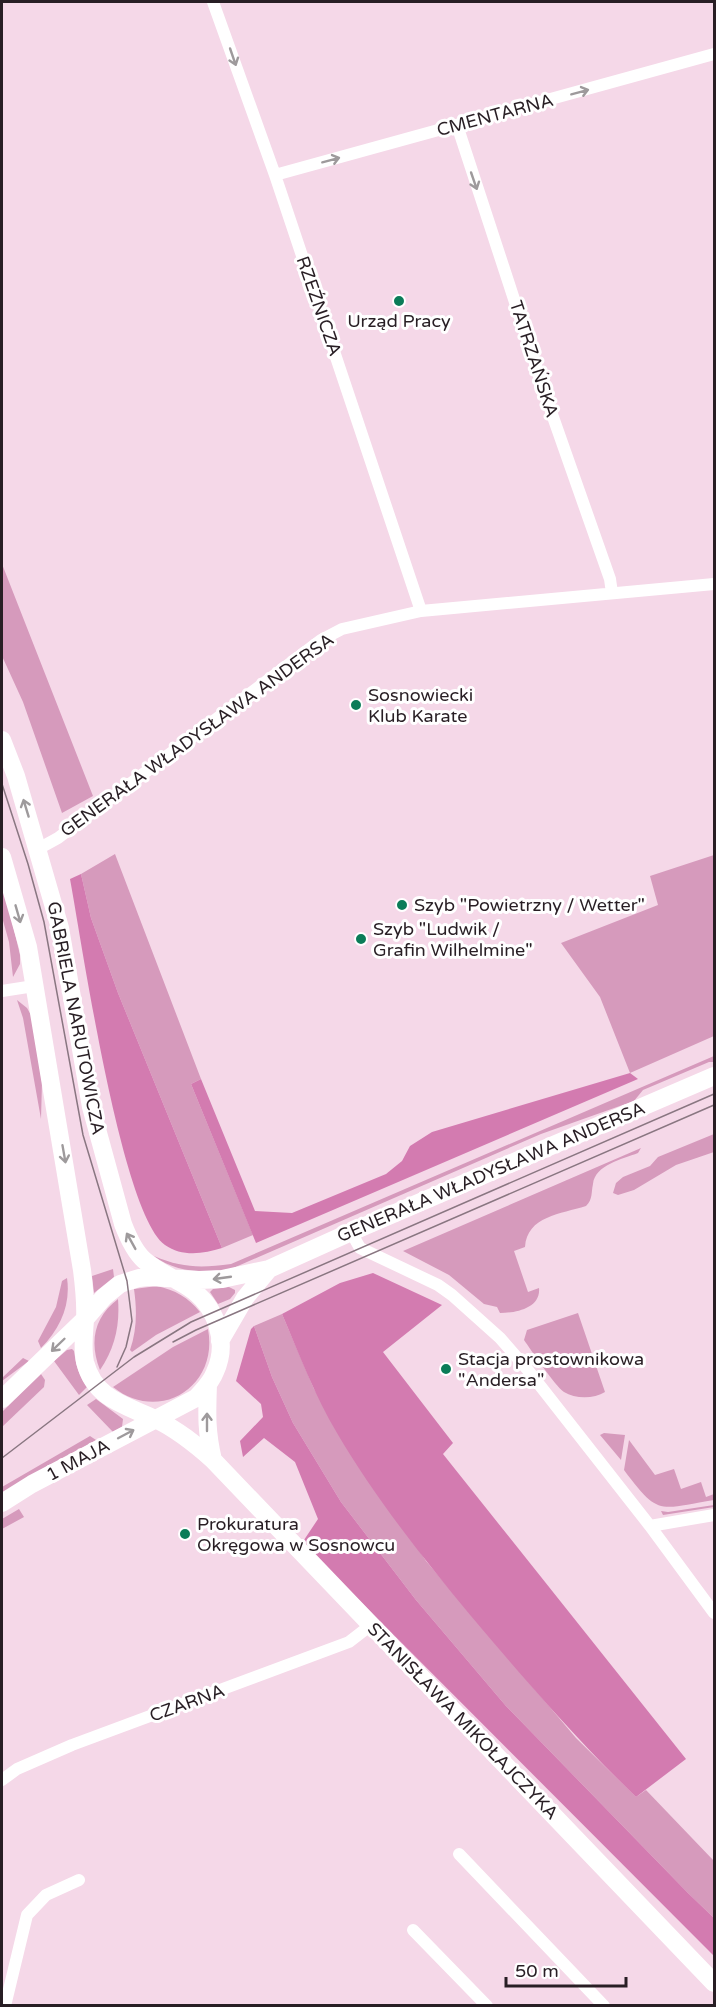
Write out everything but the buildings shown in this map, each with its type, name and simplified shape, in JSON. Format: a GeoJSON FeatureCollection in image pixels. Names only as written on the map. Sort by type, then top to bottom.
{"type":"FeatureCollection","features":[{"type":"Feature","properties":{"kind":"street","name":"RZEŹNICZA"},"geometry":{"type":"LineString","coordinates":[[213,2],[275,175],[421,611]]}},
{"type":"Feature","properties":{"kind":"street","name":"CMENTARNA"},"geometry":{"type":"LineString","coordinates":[[275,175],[714,54]]}},
{"type":"Feature","properties":{"kind":"street","name":"TATRZAŃSKA"},"geometry":{"type":"LineString","coordinates":[[457,125],[460,141],[546,397],[610,579],[612,593]]}},
{"type":"Feature","properties":{"kind":"street","name":"GENERAŁA WŁADYSŁAWA ANDERSA"},"geometry":{"type":"LineString","coordinates":[[38,849],[58,838],[321,640],[342,628],[421,611],[714,584]]}},
{"type":"Feature","properties":{"kind":"street","name":"GABRIELA NARUTOWICZA"},"geometry":{"type":"LineString","coordinates":[[2,740],[16,776],[60,928],[91,1107],[123,1224],[129,1239],[145,1260],[174,1279]]}},
{"type":"Feature","properties":{"kind":"street","name":"GABRIELA NARUTOWICZA"},"geometry":{"type":"LineString","coordinates":[[2,857],[28,947],[82,1270],[85,1319]]}},
{"type":"Feature","properties":{"kind":"street"},"geometry":{"type":"LineString","coordinates":[[2,991],[34,986]]}},
{"type":"Feature","properties":{"kind":"street","name":"GENERAŁA WŁADYSŁAWA ANDERSA"},"geometry":{"type":"LineString","coordinates":[[174,1279],[222,1279],[269,1269],[714,1076]]}},
{"type":"Feature","properties":{"kind":"street"},"geometry":{"type":"LineString","coordinates":[[351,1232],[360,1248],[438,1285],[500,1338],[650,1526],[714,1613]]}},
{"type":"Feature","properties":{"kind":"street","name":"GENERAŁA WŁADYSŁAWA ANDERSA"},"geometry":{"type":"LineString","coordinates":[[220,1341],[245,1298],[269,1269]]}},
{"type":"Feature","properties":{"kind":"street"},"geometry":{"type":"LineString","coordinates":[[2,1399],[85,1319],[98,1303],[120,1284],[139,1278],[174,1279],[199,1295],[216,1321],[220,1341],[218,1364],[208,1384],[196,1398],[155,1419],[112,1401],[96,1384],[85,1362],[83,1342],[85,1319]]}},
{"type":"Feature","properties":{"kind":"street"},"geometry":{"type":"LineString","coordinates":[[208,1384],[206,1421],[213,1460]]}},
{"type":"Feature","properties":{"kind":"street","name":"STANISŁAWA MIKOŁAJCZYKA"},"geometry":{"type":"LineString","coordinates":[[155,1419],[183,1434],[213,1460],[714,1983]]}},
{"type":"Feature","properties":{"kind":"street","name":"1 MAJA"},"geometry":{"type":"LineString","coordinates":[[2,1503],[155,1419]]}},
{"type":"Feature","properties":{"kind":"street"},"geometry":{"type":"LineString","coordinates":[[650,1526],[714,1515]]}},
{"type":"Feature","properties":{"kind":"street","name":"CZARNA"},"geometry":{"type":"LineString","coordinates":[[2,1780],[17,1769],[72,1745],[349,1642],[371,1626]]}},
{"type":"Feature","properties":{"kind":"street"},"geometry":{"type":"LineString","coordinates":[[459,1854],[604,2006]]}},
{"type":"Feature","properties":{"kind":"street"},"geometry":{"type":"LineString","coordinates":[[5,2006],[27,1915],[46,1895],[79,1880]]}},
{"type":"Feature","properties":{"kind":"street"},"geometry":{"type":"LineString","coordinates":[[413,1930],[487,2006]]}},
{"type":"Feature","properties":{"kind":"shaded area"},"geometry":{"type":"Polygon","coordinates":[[[2,564],[93,796],[62,813],[23,702],[2,656],[2,564]]]}},
{"type":"Feature","properties":{"kind":"shaded area"},"geometry":{"type":"Polygon","coordinates":[[[115,854],[201,1079],[191,1084],[253,1235],[222,1248],[118,993],[91,918],[81,874],[115,854]]]}},
{"type":"Feature","properties":{"kind":"shaded area"},"geometry":{"type":"Polygon","coordinates":[[[714,855],[714,1036],[630,1073],[600,997],[561,943],[658,905],[650,876],[714,855]]]}},
{"type":"Feature","properties":{"kind":"shaded area"},"geometry":{"type":"Polygon","coordinates":[[[81,874],[91,918],[118,993],[222,1248],[207,1252],[185,1253],[165,1245],[149,1223],[133,1183],[106,1074],[70,879],[81,874]]]}},
{"type":"Feature","properties":{"kind":"shaded area"},"geometry":{"type":"Polygon","coordinates":[[[2,879],[20,955],[20,964],[13,977],[9,942],[2,917],[2,879]]]}},
{"type":"Feature","properties":{"kind":"shaded area"},"geometry":{"type":"Polygon","coordinates":[[[17,1000],[27,1008],[31,1015],[42,1082],[41,1119],[23,1018],[17,1000]]]}},
{"type":"Feature","properties":{"kind":"shaded area"},"geometry":{"type":"Polygon","coordinates":[[[714,1056],[714,1062],[709,1062],[643,1090],[634,1101],[541,1134],[231,1269],[211,1271],[181,1269],[154,1256],[192,1266],[231,1264],[714,1056]]]}},
{"type":"Feature","properties":{"kind":"shaded area"},"geometry":{"type":"Polygon","coordinates":[[[630,1073],[638,1079],[256,1243],[191,1084],[201,1079],[255,1211],[292,1213],[386,1174],[402,1161],[410,1146],[432,1132],[630,1073]]]}},
{"type":"Feature","properties":{"kind":"shaded area"},"geometry":{"type":"Polygon","coordinates":[[[714,1134],[714,1152],[676,1165],[634,1190],[618,1195],[613,1193],[616,1183],[623,1177],[650,1166],[658,1157],[714,1134]]]}},
{"type":"Feature","properties":{"kind":"shaded area"},"geometry":{"type":"Polygon","coordinates":[[[641,1148],[638,1153],[617,1160],[599,1172],[595,1177],[591,1198],[586,1206],[556,1214],[539,1223],[527,1237],[525,1247],[514,1251],[528,1292],[539,1288],[536,1300],[526,1308],[500,1313],[497,1307],[484,1304],[449,1275],[403,1251],[641,1148]]]}},
{"type":"Feature","properties":{"kind":"shaded area"},"geometry":{"type":"Polygon","coordinates":[[[113,1269],[114,1277],[94,1293],[92,1276],[113,1269]]]}},
{"type":"Feature","properties":{"kind":"shaded area"},"geometry":{"type":"Polygon","coordinates":[[[373,1273],[442,1305],[383,1352],[453,1443],[443,1454],[686,1759],[636,1797],[551,1709],[435,1572],[367,1481],[322,1404],[282,1314],[340,1283],[373,1273]]]}},
{"type":"Feature","properties":{"kind":"shaded area"},"geometry":{"type":"Polygon","coordinates":[[[67,1278],[67,1298],[63,1316],[54,1333],[41,1348],[38,1341],[56,1307],[62,1281],[67,1278]]]}},
{"type":"Feature","properties":{"kind":"shaded area"},"geometry":{"type":"Polygon","coordinates":[[[157,1286],[181,1295],[200,1312],[156,1335],[132,1352],[130,1350],[136,1320],[134,1289],[157,1286]]]}},
{"type":"Feature","properties":{"kind":"shaded area"},"geometry":{"type":"Polygon","coordinates":[[[229,1287],[235,1290],[235,1293],[230,1299],[218,1304],[210,1292],[213,1289],[229,1287]]]}},
{"type":"Feature","properties":{"kind":"shaded area"},"geometry":{"type":"Polygon","coordinates":[[[118,1299],[115,1336],[100,1370],[95,1350],[96,1331],[104,1314],[118,1299]]]}},
{"type":"Feature","properties":{"kind":"shaded area"},"geometry":{"type":"Polygon","coordinates":[[[578,1313],[605,1392],[590,1397],[579,1397],[564,1392],[549,1376],[524,1340],[527,1330],[578,1313]]]}},
{"type":"Feature","properties":{"kind":"shaded area"},"geometry":{"type":"Polygon","coordinates":[[[282,1314],[314,1389],[426,1561],[576,1738],[636,1797],[646,1790],[714,1861],[714,1918],[506,1706],[416,1600],[341,1502],[293,1423],[272,1377],[254,1326],[282,1314]]]}},
{"type":"Feature","properties":{"kind":"shaded area"},"geometry":{"type":"Polygon","coordinates":[[[254,1326],[272,1377],[293,1423],[341,1502],[416,1600],[506,1706],[714,1918],[714,1956],[302,1543],[318,1519],[295,1462],[264,1438],[243,1457],[240,1441],[263,1417],[261,1404],[236,1381],[251,1329],[254,1326]]]}},
{"type":"Feature","properties":{"kind":"shaded area"},"geometry":{"type":"Polygon","coordinates":[[[208,1329],[209,1350],[204,1368],[195,1383],[182,1394],[166,1400],[149,1402],[131,1398],[113,1387],[173,1347],[208,1329]]]}},
{"type":"Feature","properties":{"kind":"shaded area"},"geometry":{"type":"Polygon","coordinates":[[[72,1349],[87,1387],[79,1395],[54,1361],[67,1350],[72,1349]]]}},
{"type":"Feature","properties":{"kind":"shaded area"},"geometry":{"type":"Polygon","coordinates":[[[23,1358],[29,1361],[2,1381],[2,1378],[23,1358]]]}},
{"type":"Feature","properties":{"kind":"shaded area"},"geometry":{"type":"Polygon","coordinates":[[[41,1374],[45,1380],[44,1387],[2,1427],[2,1412],[41,1374]]]}},
{"type":"Feature","properties":{"kind":"shaded area"},"geometry":{"type":"Polygon","coordinates":[[[96,1399],[123,1419],[122,1427],[113,1432],[87,1405],[96,1399]]]}},
{"type":"Feature","properties":{"kind":"shaded area"},"geometry":{"type":"Polygon","coordinates":[[[604,1433],[625,1435],[621,1460],[600,1435],[604,1433]]]}},
{"type":"Feature","properties":{"kind":"shaded area"},"geometry":{"type":"Polygon","coordinates":[[[90,1436],[96,1440],[2,1494],[2,1487],[90,1436]]]}},
{"type":"Feature","properties":{"kind":"shaded area"},"geometry":{"type":"Polygon","coordinates":[[[629,1440],[655,1475],[674,1469],[681,1489],[701,1482],[706,1497],[714,1494],[714,1500],[671,1507],[653,1503],[624,1470],[629,1440]]]}},
{"type":"Feature","properties":{"kind":"shaded area"},"geometry":{"type":"Polygon","coordinates":[[[714,1505],[714,1507],[663,1515],[661,1511],[668,1512],[714,1505]]]}},
{"type":"Feature","properties":{"kind":"shaded area"},"geometry":{"type":"Polygon","coordinates":[[[19,1509],[24,1517],[2,1529],[2,1519],[19,1509]]]}},
{"type":"Feature","properties":{"kind":"tram line"},"geometry":{"type":"LineString","coordinates":[[2,784],[44,922],[83,1135],[127,1281],[132,1321],[126,1347],[117,1367]]}},
{"type":"Feature","properties":{"kind":"tram line"},"geometry":{"type":"LineString","coordinates":[[2,1458],[134,1357],[191,1322],[714,1094]]}},
{"type":"Feature","properties":{"kind":"tram line"},"geometry":{"type":"LineString","coordinates":[[173,1342],[714,1105]]}},
{"type":"Feature","properties":{"kind":"place","name":"Urząd Pracy"},"geometry":{"type":"Point","coordinates":[399,301]}},
{"type":"Feature","properties":{"kind":"place","name":"Sosnowiecki Klub Karate"},"geometry":{"type":"Point","coordinates":[356,705]}},
{"type":"Feature","properties":{"kind":"place","name":"Szyb \"Powietrzny / Wetter\""},"geometry":{"type":"Point","coordinates":[402,905]}},
{"type":"Feature","properties":{"kind":"place","name":"Szyb \"Ludwik / Grafin Wilhelmine\""},"geometry":{"type":"Point","coordinates":[361,939]}},
{"type":"Feature","properties":{"kind":"place","name":"Stacja prostownikowa \"Andersa\""},"geometry":{"type":"Point","coordinates":[446,1369]}},
{"type":"Feature","properties":{"kind":"place","name":"Prokuratura Okręgowa w Sosnowcu"},"geometry":{"type":"Point","coordinates":[185,1534]}}]}
